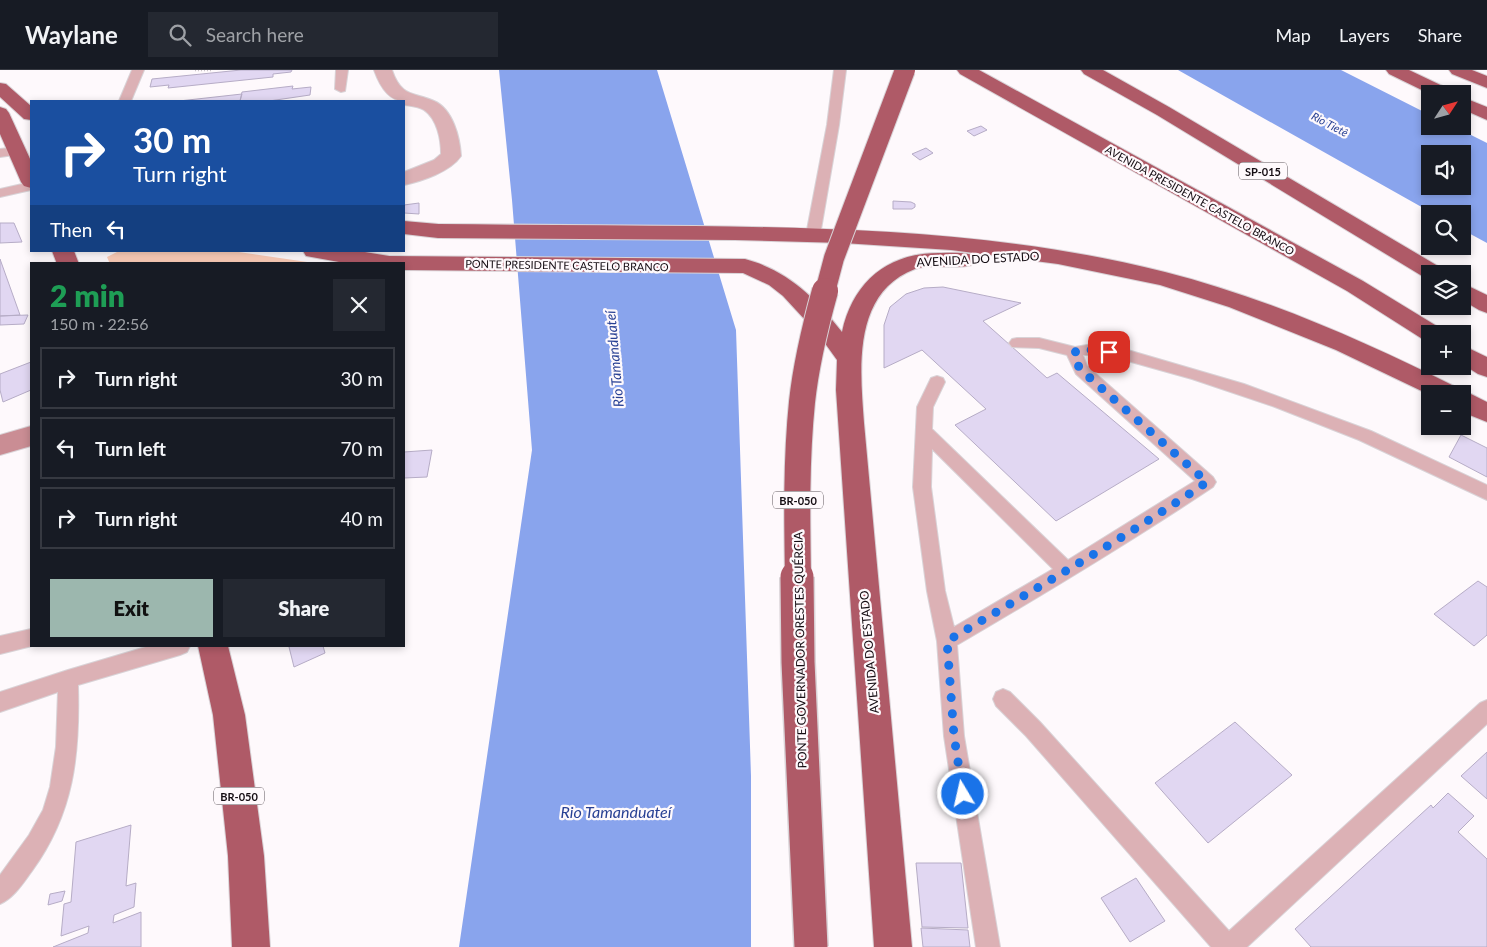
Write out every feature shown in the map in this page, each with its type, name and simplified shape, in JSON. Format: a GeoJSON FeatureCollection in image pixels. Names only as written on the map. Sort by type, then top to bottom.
{"type":"FeatureCollection","features":[{"type":"Feature","properties":{"kind":"highway","name":"PONTE GOVERNADOR ORESTES QUÉRCIA"},"geometry":{"type":"LineString","coordinates":[[811,947],[798,662],[798,492],[802,402],[815,327],[834,258],[905,70]]}},
{"type":"Feature","properties":{"kind":"highway","name":"AVENIDA PRESIDENTE CASTELO BRANCO"},"geometry":{"type":"LineString","coordinates":[[966,70],[1355,286],[1421,327]]}},
{"type":"Feature","properties":{"kind":"highway","name":"SP-015"},"geometry":{"type":"LineString","coordinates":[[1090,70],[1421,266]]}},
{"type":"Feature","properties":{"kind":"highway"},"geometry":{"type":"LineString","coordinates":[[1458,70],[1487,84]]}},
{"type":"Feature","properties":{"kind":"highway"},"geometry":{"type":"LineString","coordinates":[[1401,72],[1427,85]]}},
{"type":"Feature","properties":{"kind":"highway"},"geometry":{"type":"LineString","coordinates":[[1,91],[30,115]]}},
{"type":"Feature","properties":{"kind":"highway"},"geometry":{"type":"LineString","coordinates":[[1471,106],[1487,114]]}},
{"type":"Feature","properties":{"kind":"highway"},"geometry":{"type":"LineString","coordinates":[[0,113],[8,152],[30,181]]}},
{"type":"Feature","properties":{"kind":"highway"},"geometry":{"type":"LineString","coordinates":[[405,228],[438,231],[813,235],[932,241],[1048,255],[1154,277],[1240,303],[1328,337],[1430,385]]}},
{"type":"Feature","properties":{"kind":"highway"},"geometry":{"type":"LineString","coordinates":[[320,252],[381,262]]}},
{"type":"Feature","properties":{"kind":"highway","name":"AVENIDA DO ESTADO"},"geometry":{"type":"LineString","coordinates":[[893,947],[851,423],[848,358],[860,306],[878,281],[895,270],[924,260],[991,260],[1048,255]]}},
{"type":"Feature","properties":{"kind":"highway","name":"PONTE PRESIDENTE CASTELO BRANCO"},"geometry":{"type":"LineString","coordinates":[[405,263],[745,266],[762,270],[775,277],[822,323],[848,358]]}},
{"type":"Feature","properties":{"kind":"highway"},"geometry":{"type":"LineString","coordinates":[[1471,295],[1487,305]]}},
{"type":"Feature","properties":{"kind":"highway"},"geometry":{"type":"LineString","coordinates":[[1471,358],[1487,368]]}},
{"type":"Feature","properties":{"kind":"highway"},"geometry":{"type":"LineString","coordinates":[[1471,405],[1487,413]]}},
{"type":"Feature","properties":{"kind":"highway","name":"BR-050"},"geometry":{"type":"LineString","coordinates":[[213,647],[229,715],[246,856],[251,947]]}},
{"type":"Feature","properties":{"kind":"street"},"geometry":{"type":"LineString","coordinates":[[382,70],[385,79],[392,89],[410,100],[428,105],[437,112],[451,143],[451,156],[441,164],[405,179]]}},
{"type":"Feature","properties":{"kind":"street"},"geometry":{"type":"LineString","coordinates":[[0,444],[30,436]]}},
{"type":"Feature","properties":{"kind":"lane"},"geometry":{"type":"LineString","coordinates":[[125,100],[138,70]]}},
{"type":"Feature","properties":{"kind":"lane"},"geometry":{"type":"LineString","coordinates":[[341,89],[342,70]]}},
{"type":"Feature","properties":{"kind":"lane"},"geometry":{"type":"LineString","coordinates":[[813,235],[833,125],[840,70]]}},
{"type":"Feature","properties":{"kind":"lane"},"geometry":{"type":"LineString","coordinates":[[0,193],[30,186]]}},
{"type":"Feature","properties":{"kind":"lane"},"geometry":{"type":"LineString","coordinates":[[1017,343],[1039,343],[1075,352],[1083,349],[1094,349],[1125,355],[1203,376],[1323,418],[1482,490]]}},
{"type":"Feature","properties":{"kind":"lane"},"geometry":{"type":"LineString","coordinates":[[947,641],[1067,571],[1152,519],[1207,482],[1081,370],[1074,359],[1075,352]]}},
{"type":"Feature","properties":{"kind":"lane"},"geometry":{"type":"LineString","coordinates":[[937,382],[924,408],[922,487],[936,591],[947,641],[954,736],[988,947]]}},
{"type":"Feature","properties":{"kind":"lane"},"geometry":{"type":"LineString","coordinates":[[924,431],[1067,571]]}},
{"type":"Feature","properties":{"kind":"lane"},"geometry":{"type":"LineString","coordinates":[[0,645],[30,638]]}},
{"type":"Feature","properties":{"kind":"lane"},"geometry":{"type":"LineString","coordinates":[[0,702],[68,679],[177,647]]}},
{"type":"Feature","properties":{"kind":"lane"},"geometry":{"type":"LineString","coordinates":[[0,892],[34,850],[52,814],[61,786],[69,717],[68,679]]}},
{"type":"Feature","properties":{"kind":"lane"},"geometry":{"type":"LineString","coordinates":[[1003,699],[1033,729],[1228,947],[1487,710]]}},
{"type":"Feature","properties":{"kind":"path"},"geometry":{"type":"LineString","coordinates":[[195,70],[212,70]]}},
{"type":"Feature","properties":{"kind":"shaded area"},"geometry":{"type":"Polygon","coordinates":[[[117,252],[239,252],[307,262],[109,262],[107,257],[117,252]]]}},
{"type":"Feature","properties":{"kind":"water","name":"Rio Tamanduateí"},"geometry":{"type":"Polygon","coordinates":[[[499,70],[657,70],[736,330],[751,776],[751,947],[459,947],[532,450],[512,200],[499,70]]]}},
{"type":"Feature","properties":{"kind":"water","name":"Rio Tietê"},"geometry":{"type":"Polygon","coordinates":[[[1178,70],[1341,70],[1421,110],[1421,135],[1471,135],[1487,143],[1487,243],[1471,234],[1471,205],[1421,205],[1421,207],[1178,70]]]}},
{"type":"Feature","properties":{"kind":"building"},"geometry":{"type":"Polygon","coordinates":[[[241,70],[292,70],[291,72],[273,74],[273,77],[168,88],[169,85],[150,87],[152,79],[241,70]]]}},
{"type":"Feature","properties":{"kind":"building"},"geometry":{"type":"Polygon","coordinates":[[[293,86],[292,89],[311,87],[310,95],[276,100],[240,100],[242,92],[293,86]]]}},
{"type":"Feature","properties":{"kind":"building"},"geometry":{"type":"Polygon","coordinates":[[[242,94],[240,100],[188,100],[242,94]]]}},
{"type":"Feature","properties":{"kind":"building"},"geometry":{"type":"Polygon","coordinates":[[[981,126],[987,130],[974,136],[967,131],[981,126]]]}},
{"type":"Feature","properties":{"kind":"building"},"geometry":{"type":"Polygon","coordinates":[[[926,148],[933,153],[920,160],[912,154],[926,148]]]}},
{"type":"Feature","properties":{"kind":"building"},"geometry":{"type":"Polygon","coordinates":[[[893,201],[911,202],[915,204],[915,207],[912,209],[893,209],[893,201]]]}},
{"type":"Feature","properties":{"kind":"building"},"geometry":{"type":"Polygon","coordinates":[[[419,203],[419,214],[405,213],[405,205],[419,203]]]}},
{"type":"Feature","properties":{"kind":"building"},"geometry":{"type":"Polygon","coordinates":[[[0,223],[14,223],[22,242],[0,243],[0,223]]]}},
{"type":"Feature","properties":{"kind":"building"},"geometry":{"type":"Polygon","coordinates":[[[0,259],[20,315],[0,316],[0,259]]]}},
{"type":"Feature","properties":{"kind":"building"},"geometry":{"type":"Polygon","coordinates":[[[943,287],[1021,303],[983,321],[1047,378],[1057,373],[1159,459],[1056,521],[955,425],[986,409],[922,350],[884,368],[884,325],[890,307],[906,294],[924,288],[943,287]]]}},
{"type":"Feature","properties":{"kind":"building"},"geometry":{"type":"Polygon","coordinates":[[[28,315],[24,324],[0,325],[0,316],[28,315]]]}},
{"type":"Feature","properties":{"kind":"building"},"geometry":{"type":"Polygon","coordinates":[[[30,362],[30,390],[3,402],[0,390],[0,374],[30,362]]]}},
{"type":"Feature","properties":{"kind":"building"},"geometry":{"type":"Polygon","coordinates":[[[1461,435],[1487,448],[1487,477],[1449,457],[1461,435]]]}},
{"type":"Feature","properties":{"kind":"building"},"geometry":{"type":"Polygon","coordinates":[[[432,450],[427,477],[405,478],[405,452],[432,450]]]}},
{"type":"Feature","properties":{"kind":"building"},"geometry":{"type":"Polygon","coordinates":[[[1478,581],[1487,587],[1487,635],[1474,646],[1434,614],[1478,581]]]}},
{"type":"Feature","properties":{"kind":"building"},"geometry":{"type":"Polygon","coordinates":[[[289,647],[323,647],[325,653],[294,667],[289,647]]]}},
{"type":"Feature","properties":{"kind":"building"},"geometry":{"type":"Polygon","coordinates":[[[1235,722],[1292,775],[1208,843],[1155,783],[1235,722]]]}},
{"type":"Feature","properties":{"kind":"building"},"geometry":{"type":"Polygon","coordinates":[[[1487,752],[1487,799],[1461,776],[1487,752]]]}},
{"type":"Feature","properties":{"kind":"building"},"geometry":{"type":"Polygon","coordinates":[[[1448,793],[1474,816],[1458,832],[1487,859],[1487,947],[1311,947],[1295,929],[1431,805],[1433,808],[1448,793]]]}},
{"type":"Feature","properties":{"kind":"building"},"geometry":{"type":"Polygon","coordinates":[[[131,825],[126,886],[136,883],[134,907],[114,915],[113,923],[141,912],[141,947],[53,947],[88,933],[89,926],[61,936],[64,904],[71,902],[76,842],[131,825]]]}},
{"type":"Feature","properties":{"kind":"building"},"geometry":{"type":"Polygon","coordinates":[[[916,863],[961,863],[968,928],[922,927],[916,863]]]}},
{"type":"Feature","properties":{"kind":"building"},"geometry":{"type":"Polygon","coordinates":[[[1136,878],[1165,921],[1130,942],[1101,898],[1136,878]]]}},
{"type":"Feature","properties":{"kind":"building"},"geometry":{"type":"Polygon","coordinates":[[[65,891],[62,901],[48,905],[50,894],[65,891]]]}},
{"type":"Feature","properties":{"kind":"building"},"geometry":{"type":"Polygon","coordinates":[[[921,928],[968,930],[970,947],[923,947],[921,928]]]}},
{"type":"Feature","properties":{"kind":"route"},"geometry":{"type":"LineString","coordinates":[[963,794],[954,736],[947,641],[1095,555],[1207,482],[1081,370],[1074,359],[1075,352],[1083,349],[1109,352]]}}]}
